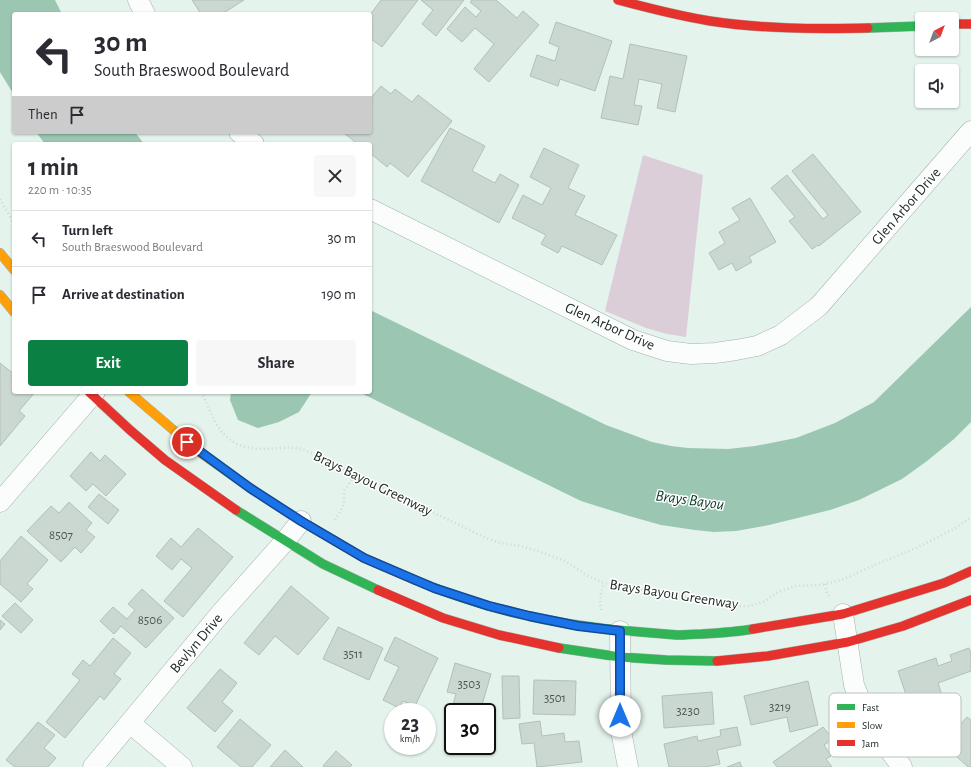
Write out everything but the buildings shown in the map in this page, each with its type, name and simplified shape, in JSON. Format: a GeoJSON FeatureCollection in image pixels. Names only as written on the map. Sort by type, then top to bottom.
{"type":"FeatureCollection","features":[{"type":"Feature","properties":{"kind":"main road"},"geometry":{"type":"LineString","coordinates":[[618,0],[659,11],[710,21],[765,27],[820,30],[915,26]]}},
{"type":"Feature","properties":{"kind":"main road"},"geometry":{"type":"LineString","coordinates":[[959,24],[971,24]]}},
{"type":"Feature","properties":{"kind":"main road"},"geometry":{"type":"LineString","coordinates":[[0,253],[12,268]]}},
{"type":"Feature","properties":{"kind":"main road"},"geometry":{"type":"LineString","coordinates":[[0,295],[12,310]]}},
{"type":"Feature","properties":{"kind":"main road"},"geometry":{"type":"LineString","coordinates":[[93,394],[130,430],[165,460],[232,507],[285,541],[324,564],[370,587],[443,618],[499,635],[559,648],[620,657],[713,661],[768,656],[848,642],[903,626],[971,600]]}},
{"type":"Feature","properties":{"kind":"main road"},"geometry":{"type":"LineString","coordinates":[[131,394],[198,451],[250,488],[301,521],[364,558],[434,588],[489,606],[529,616],[578,626],[620,631],[680,635],[734,632],[843,614],[944,583],[971,571]]}},
{"type":"Feature","properties":{"kind":"street"},"geometry":{"type":"LineString","coordinates":[[138,0],[144,12]]}},
{"type":"Feature","properties":{"kind":"street","name":"Glen Arbor Drive"},"geometry":{"type":"LineString","coordinates":[[372,210],[633,340],[667,351],[691,354],[722,352],[757,346],[781,335],[819,306],[971,131]]}},
{"type":"Feature","properties":{"kind":"street"},"geometry":{"type":"LineString","coordinates":[[242,134],[252,142]]}},
{"type":"Feature","properties":{"kind":"street"},"geometry":{"type":"LineString","coordinates":[[0,502],[91,394]]}},
{"type":"Feature","properties":{"kind":"street","name":"Bevlyn Drive"},"geometry":{"type":"LineString","coordinates":[[93,767],[221,613],[301,521]]}},
{"type":"Feature","properties":{"kind":"street"},"geometry":{"type":"LineString","coordinates":[[843,614],[854,685],[857,693]]}},
{"type":"Feature","properties":{"kind":"street"},"geometry":{"type":"LineString","coordinates":[[620,631],[621,731],[628,767]]}},
{"type":"Feature","properties":{"kind":"street"},"geometry":{"type":"LineString","coordinates":[[130,723],[182,767]]}},
{"type":"Feature","properties":{"kind":"street"},"geometry":{"type":"LineString","coordinates":[[895,757],[902,767]]}},
{"type":"Feature","properties":{"kind":"path"},"geometry":{"type":"LineString","coordinates":[[0,199],[12,220]]}},
{"type":"Feature","properties":{"kind":"path","name":"Brays Bayou Greenway"},"geometry":{"type":"LineString","coordinates":[[202,394],[213,420],[219,429],[239,445],[248,448],[260,449],[293,447],[305,450],[486,538],[500,543],[538,551],[565,561],[588,576],[604,583],[625,588],[692,598],[732,606],[749,606],[763,602],[778,592],[796,586],[821,585],[844,579],[914,549],[954,529],[971,517]]}},
{"type":"Feature","properties":{"kind":"path"},"geometry":{"type":"LineString","coordinates":[[325,535],[340,512],[344,502],[344,491],[355,474]]}},
{"type":"Feature","properties":{"kind":"path"},"geometry":{"type":"LineString","coordinates":[[600,629],[602,615],[599,602],[604,583]]}},
{"type":"Feature","properties":{"kind":"shaded area"},"geometry":{"type":"Polygon","coordinates":[[[643,155],[703,175],[686,337],[667,334],[646,328],[605,311],[643,155]]]}},
{"type":"Feature","properties":{"kind":"water"},"geometry":{"type":"Polygon","coordinates":[[[0,0],[55,0],[61,12],[12,12],[12,92],[0,72],[0,0]]]}},
{"type":"Feature","properties":{"kind":"water"},"geometry":{"type":"Polygon","coordinates":[[[38,134],[136,134],[142,142],[44,142],[38,134]]]}},
{"type":"Feature","properties":{"kind":"water","name":"Brays Bayou"},"geometry":{"type":"Polygon","coordinates":[[[971,307],[971,422],[954,439],[902,479],[859,500],[830,510],[769,525],[736,531],[714,532],[661,525],[581,501],[363,394],[372,394],[372,311],[606,425],[652,442],[671,446],[728,449],[755,446],[796,438],[835,423],[874,402],[971,307]]]}},
{"type":"Feature","properties":{"kind":"water"},"geometry":{"type":"Polygon","coordinates":[[[231,394],[311,394],[299,412],[279,422],[258,428],[238,420],[230,400],[231,394]]]}},
{"type":"Feature","properties":{"kind":"traffic: fast"},"geometry":{"type":"LineString","coordinates":[[868,28],[915,26]]}},
{"type":"Feature","properties":{"kind":"traffic: fast"},"geometry":{"type":"LineString","coordinates":[[236,510],[323,564],[378,590]]}},
{"type":"Feature","properties":{"kind":"traffic: fast"},"geometry":{"type":"LineString","coordinates":[[415,580],[442,591],[497,608],[583,626],[612,630],[677,635],[721,633],[753,629]]}},
{"type":"Feature","properties":{"kind":"traffic: fast"},"geometry":{"type":"LineString","coordinates":[[559,648],[620,657],[717,661]]}},
{"type":"Feature","properties":{"kind":"traffic: slow"},"geometry":{"type":"LineString","coordinates":[[0,253],[12,268]]}},
{"type":"Feature","properties":{"kind":"traffic: slow"},"geometry":{"type":"LineString","coordinates":[[0,295],[12,310]]}},
{"type":"Feature","properties":{"kind":"traffic: slow"},"geometry":{"type":"LineString","coordinates":[[131,394],[198,451],[253,490]]}},
{"type":"Feature","properties":{"kind":"traffic: jam"},"geometry":{"type":"LineString","coordinates":[[618,0],[687,17],[730,24],[789,28],[868,28]]}},
{"type":"Feature","properties":{"kind":"traffic: jam"},"geometry":{"type":"LineString","coordinates":[[959,24],[971,24]]}},
{"type":"Feature","properties":{"kind":"traffic: jam"},"geometry":{"type":"LineString","coordinates":[[91,394],[165,460],[236,510]]}},
{"type":"Feature","properties":{"kind":"traffic: jam"},"geometry":{"type":"LineString","coordinates":[[253,490],[301,521],[364,558],[415,580]]}},
{"type":"Feature","properties":{"kind":"traffic: jam"},"geometry":{"type":"LineString","coordinates":[[753,629],[843,614],[944,583],[971,571]]}},
{"type":"Feature","properties":{"kind":"traffic: jam"},"geometry":{"type":"LineString","coordinates":[[378,590],[443,618],[499,635],[559,648]]}},
{"type":"Feature","properties":{"kind":"traffic: jam"},"geometry":{"type":"LineString","coordinates":[[717,661],[768,656],[848,642],[903,626],[971,600]]}},
{"type":"Feature","properties":{"kind":"route"},"geometry":{"type":"LineString","coordinates":[[187,442],[250,488],[301,521],[364,558],[434,588],[489,606],[578,626],[620,631],[620,716]]}}]}
